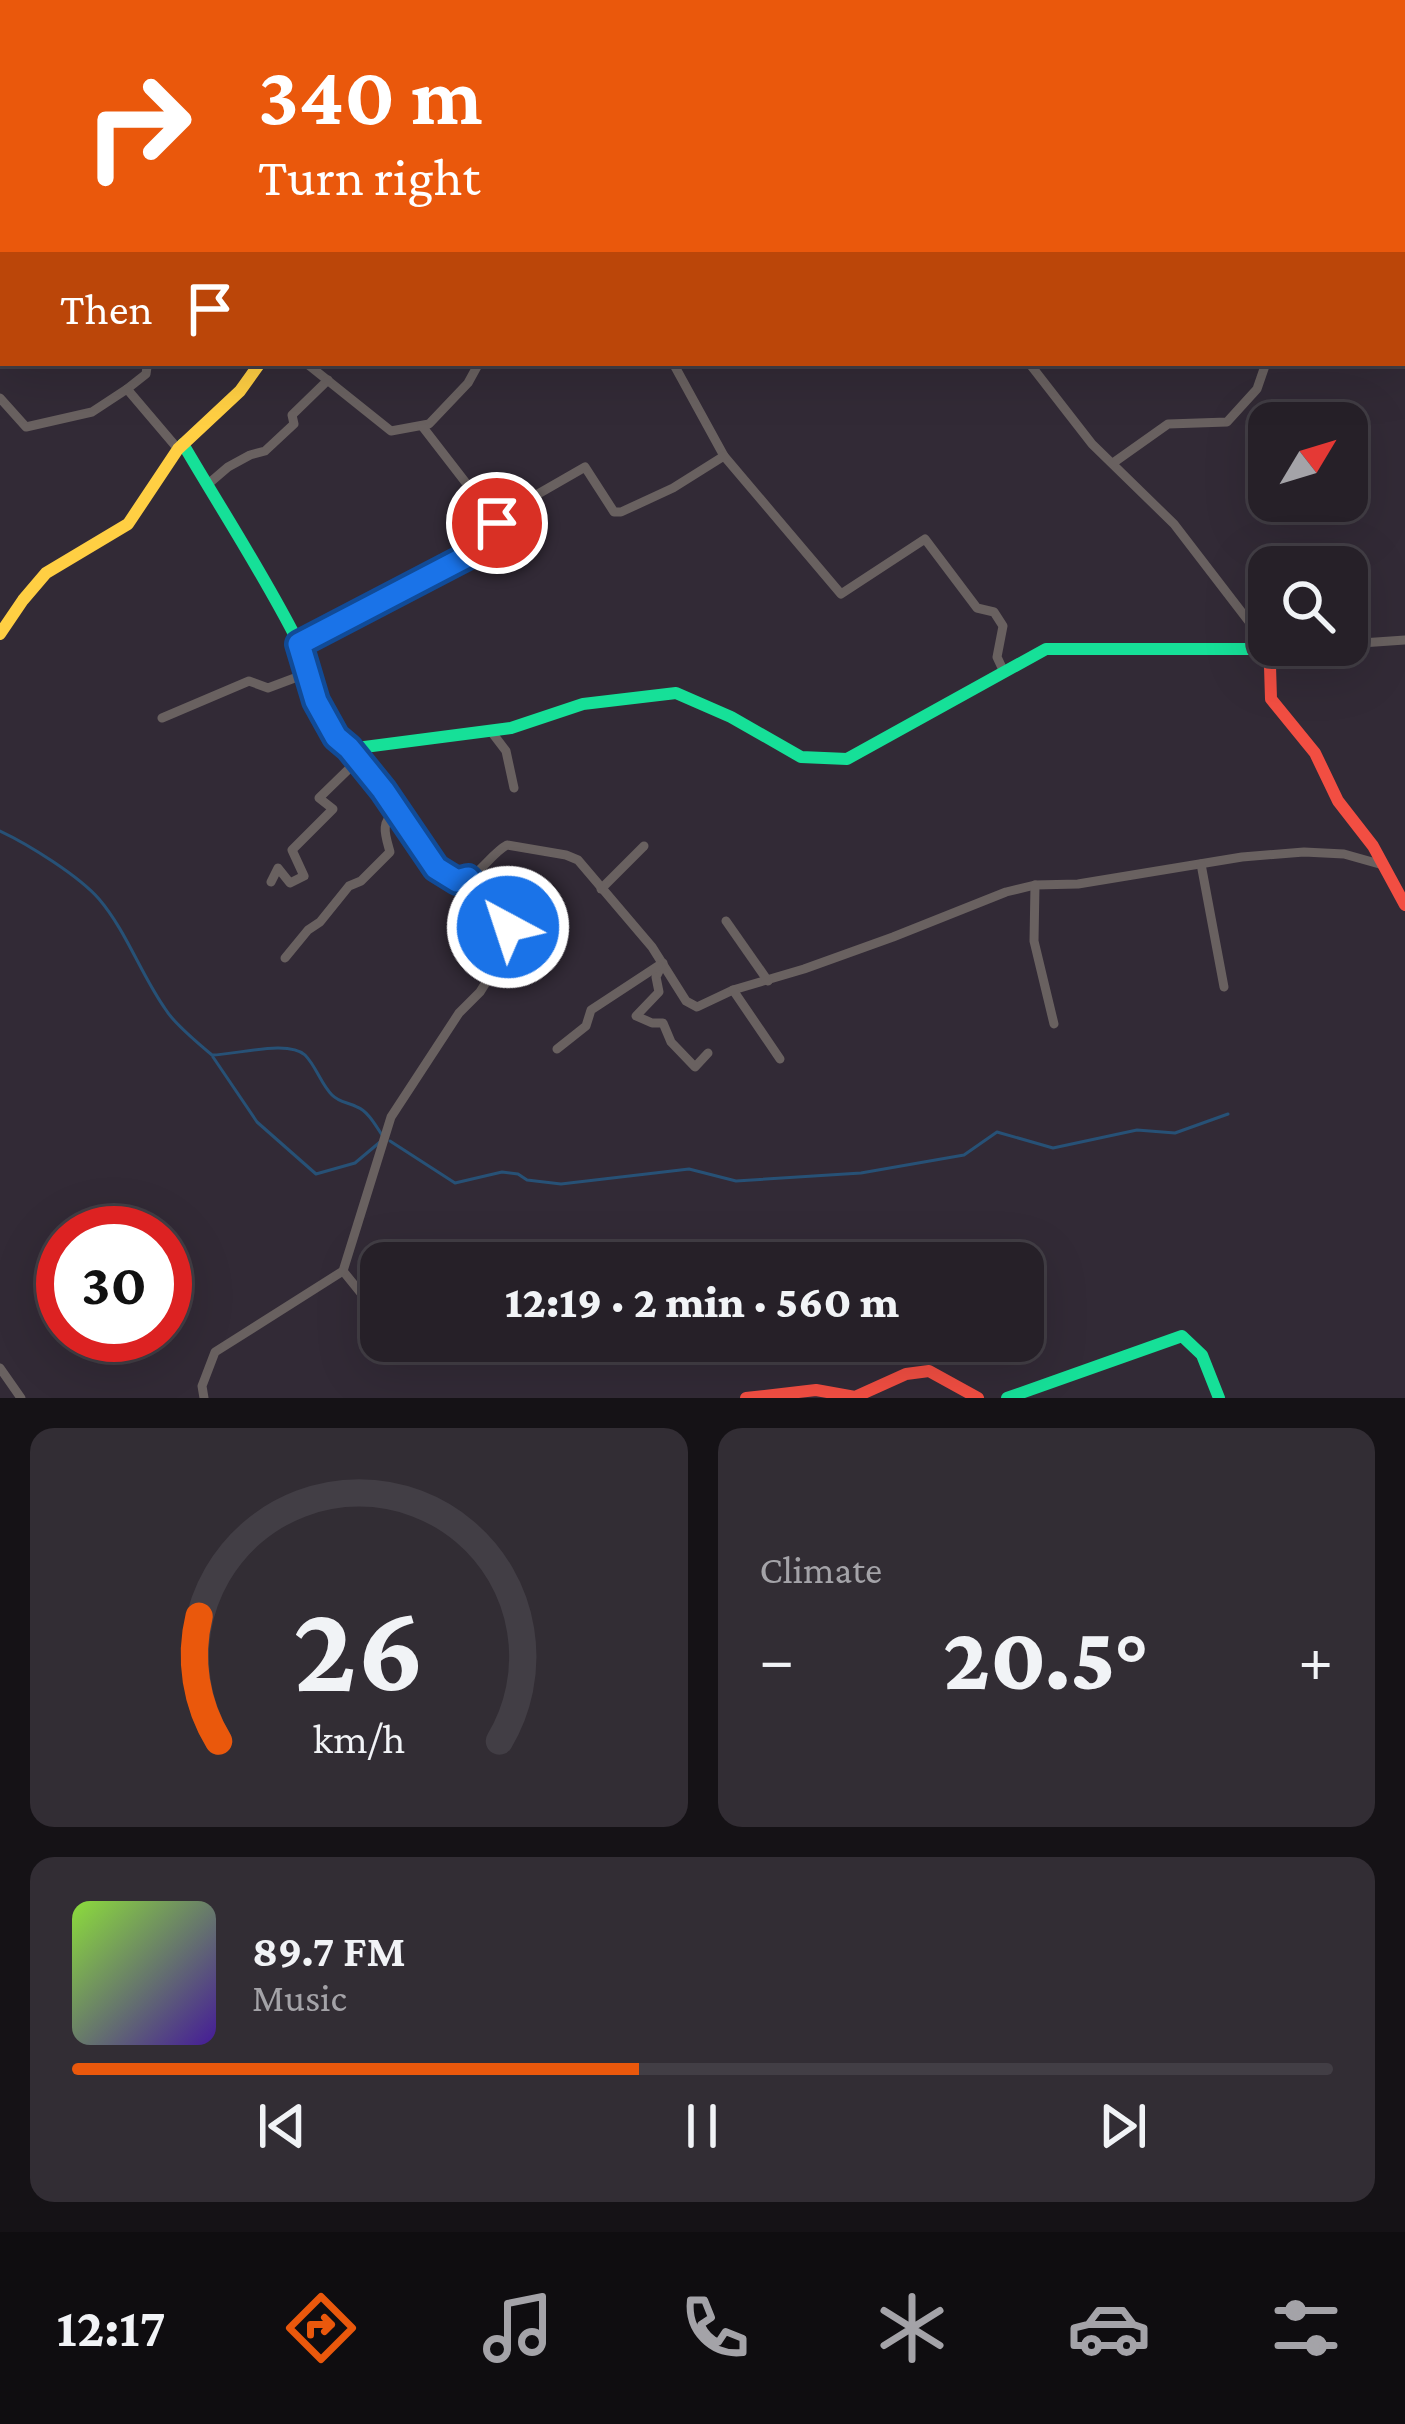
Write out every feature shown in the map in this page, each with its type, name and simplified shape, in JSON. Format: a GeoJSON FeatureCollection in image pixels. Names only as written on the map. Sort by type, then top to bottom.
{"type":"FeatureCollection","features":[{"type":"Feature","properties":{"kind":"street"},"geometry":{"type":"LineString","coordinates":[[0,398],[26,427],[92,412],[146,374],[146,366]]}},
{"type":"Feature","properties":{"kind":"street"},"geometry":{"type":"LineString","coordinates":[[0,634],[46,573],[128,524],[180,446],[240,391],[258,366]]}},
{"type":"Feature","properties":{"kind":"street"},"geometry":{"type":"LineString","coordinates":[[311,366],[391,430],[429,424],[468,383],[477,366]]}},
{"type":"Feature","properties":{"kind":"street"},"geometry":{"type":"LineString","coordinates":[[675,366],[724,456],[842,595],[925,539],[977,608],[994,612],[1003,626],[998,657],[1004,672]]}},
{"type":"Feature","properties":{"kind":"street"},"geometry":{"type":"LineString","coordinates":[[1031,366],[1092,444],[1174,524],[1248,620]]}},
{"type":"Feature","properties":{"kind":"street"},"geometry":{"type":"LineString","coordinates":[[1113,463],[1168,424],[1227,422],[1257,388],[1265,366]]}},
{"type":"Feature","properties":{"kind":"street"},"geometry":{"type":"LineString","coordinates":[[207,485],[228,467],[265,451],[294,424],[292,415],[328,380]]}},
{"type":"Feature","properties":{"kind":"street"},"geometry":{"type":"LineString","coordinates":[[127,389],[180,446],[207,485],[299,644],[327,723],[436,868],[457,881],[468,878],[507,845],[574,858],[663,963],[691,1005],[697,1007],[733,990],[1035,885],[1304,852],[1344,854],[1384,865]]}},
{"type":"Feature","properties":{"kind":"street"},"geometry":{"type":"LineString","coordinates":[[422,426],[497,523]]}},
{"type":"Feature","properties":{"kind":"street"},"geometry":{"type":"LineString","coordinates":[[299,644],[483,548],[497,523],[585,467],[614,512],[621,512],[673,488],[724,456]]}},
{"type":"Feature","properties":{"kind":"street"},"geometry":{"type":"LineString","coordinates":[[1368,643],[1405,640]]}},
{"type":"Feature","properties":{"kind":"street"},"geometry":{"type":"LineString","coordinates":[[271,882],[278,868],[290,883],[304,876],[292,850],[333,809],[319,798],[354,754],[512,728],[583,704],[676,693],[731,717],[801,757],[848,759],[1046,649],[1248,649]]}},
{"type":"Feature","properties":{"kind":"street"},"geometry":{"type":"LineString","coordinates":[[1270,666],[1271,699],[1315,753],[1338,801],[1384,865],[1405,905]]}},
{"type":"Feature","properties":{"kind":"street"},"geometry":{"type":"LineString","coordinates":[[162,718],[250,681],[268,688],[308,673]]}},
{"type":"Feature","properties":{"kind":"street"},"geometry":{"type":"LineString","coordinates":[[490,730],[506,751],[514,788]]}},
{"type":"Feature","properties":{"kind":"street"},"geometry":{"type":"LineString","coordinates":[[285,958],[349,886],[361,881],[390,852],[383,827],[396,810]]}},
{"type":"Feature","properties":{"kind":"street"},"geometry":{"type":"LineString","coordinates":[[602,889],[644,846]]}},
{"type":"Feature","properties":{"kind":"street"},"geometry":{"type":"LineString","coordinates":[[1201,864],[1224,986]]}},
{"type":"Feature","properties":{"kind":"street"},"geometry":{"type":"LineString","coordinates":[[204,1398],[202,1385],[215,1352],[344,1270],[391,1117],[459,1013],[480,992],[506,952],[511,938],[508,927],[468,878]]}},
{"type":"Feature","properties":{"kind":"street"},"geometry":{"type":"LineString","coordinates":[[1035,885],[1034,941],[1054,1024]]}},
{"type":"Feature","properties":{"kind":"street"},"geometry":{"type":"LineString","coordinates":[[726,921],[768,981]]}},
{"type":"Feature","properties":{"kind":"street"},"geometry":{"type":"LineString","coordinates":[[557,1049],[586,1026],[591,1010],[663,963]]}},
{"type":"Feature","properties":{"kind":"street"},"geometry":{"type":"LineString","coordinates":[[663,963],[656,976],[659,992],[636,1016],[663,1023],[671,1042],[695,1067],[708,1053]]}},
{"type":"Feature","properties":{"kind":"street"},"geometry":{"type":"LineString","coordinates":[[733,990],[780,1059]]}},
{"type":"Feature","properties":{"kind":"street"},"geometry":{"type":"LineString","coordinates":[[344,1270],[360,1291]]}},
{"type":"Feature","properties":{"kind":"street"},"geometry":{"type":"LineString","coordinates":[[1007,1398],[1182,1336],[1202,1351],[1219,1398]]}},
{"type":"Feature","properties":{"kind":"street"},"geometry":{"type":"LineString","coordinates":[[0,1368],[21,1398]]}},
{"type":"Feature","properties":{"kind":"street"},"geometry":{"type":"LineString","coordinates":[[746,1398],[816,1390],[854,1397],[905,1375],[929,1371],[977,1398]]}},
{"type":"Feature","properties":{"kind":"waterway"},"geometry":{"type":"LineString","coordinates":[[0,831],[52,861],[99,899],[170,1015],[212,1055],[297,1050],[309,1059],[332,1095],[365,1112],[382,1135]]}},
{"type":"Feature","properties":{"kind":"waterway"},"geometry":{"type":"LineString","coordinates":[[213,1057],[257,1122],[316,1174],[355,1163],[380,1142]]}},
{"type":"Feature","properties":{"kind":"waterway"},"geometry":{"type":"LineString","coordinates":[[390,1141],[455,1183],[502,1172],[561,1184],[689,1169],[736,1181],[861,1173],[964,1155],[997,1132],[1053,1148],[1137,1130],[1175,1133],[1228,1114]]}},
{"type":"Feature","properties":{"kind":"traffic: fast"},"geometry":{"type":"LineString","coordinates":[[183,444],[284,615],[328,724],[349,749],[511,728],[583,704],[676,693],[731,717],[801,757],[847,759],[1046,649],[1248,649]]}},
{"type":"Feature","properties":{"kind":"traffic: fast"},"geometry":{"type":"LineString","coordinates":[[1007,1398],[1182,1336],[1202,1355],[1219,1398]]}},
{"type":"Feature","properties":{"kind":"traffic: slow"},"geometry":{"type":"LineString","coordinates":[[0,634],[46,573],[128,524],[178,449],[240,391],[258,366]]}},
{"type":"Feature","properties":{"kind":"traffic: jam"},"geometry":{"type":"LineString","coordinates":[[1270,666],[1271,699],[1315,753],[1338,801],[1373,846],[1405,905]]}},
{"type":"Feature","properties":{"kind":"traffic: jam"},"geometry":{"type":"LineString","coordinates":[[746,1398],[816,1390],[855,1397],[906,1374],[929,1371],[978,1398]]}},
{"type":"Feature","properties":{"kind":"route"},"geometry":{"type":"LineString","coordinates":[[497,523],[483,548],[299,644],[316,701],[336,737],[383,790],[436,868],[457,881],[468,878],[508,927]]}}]}
